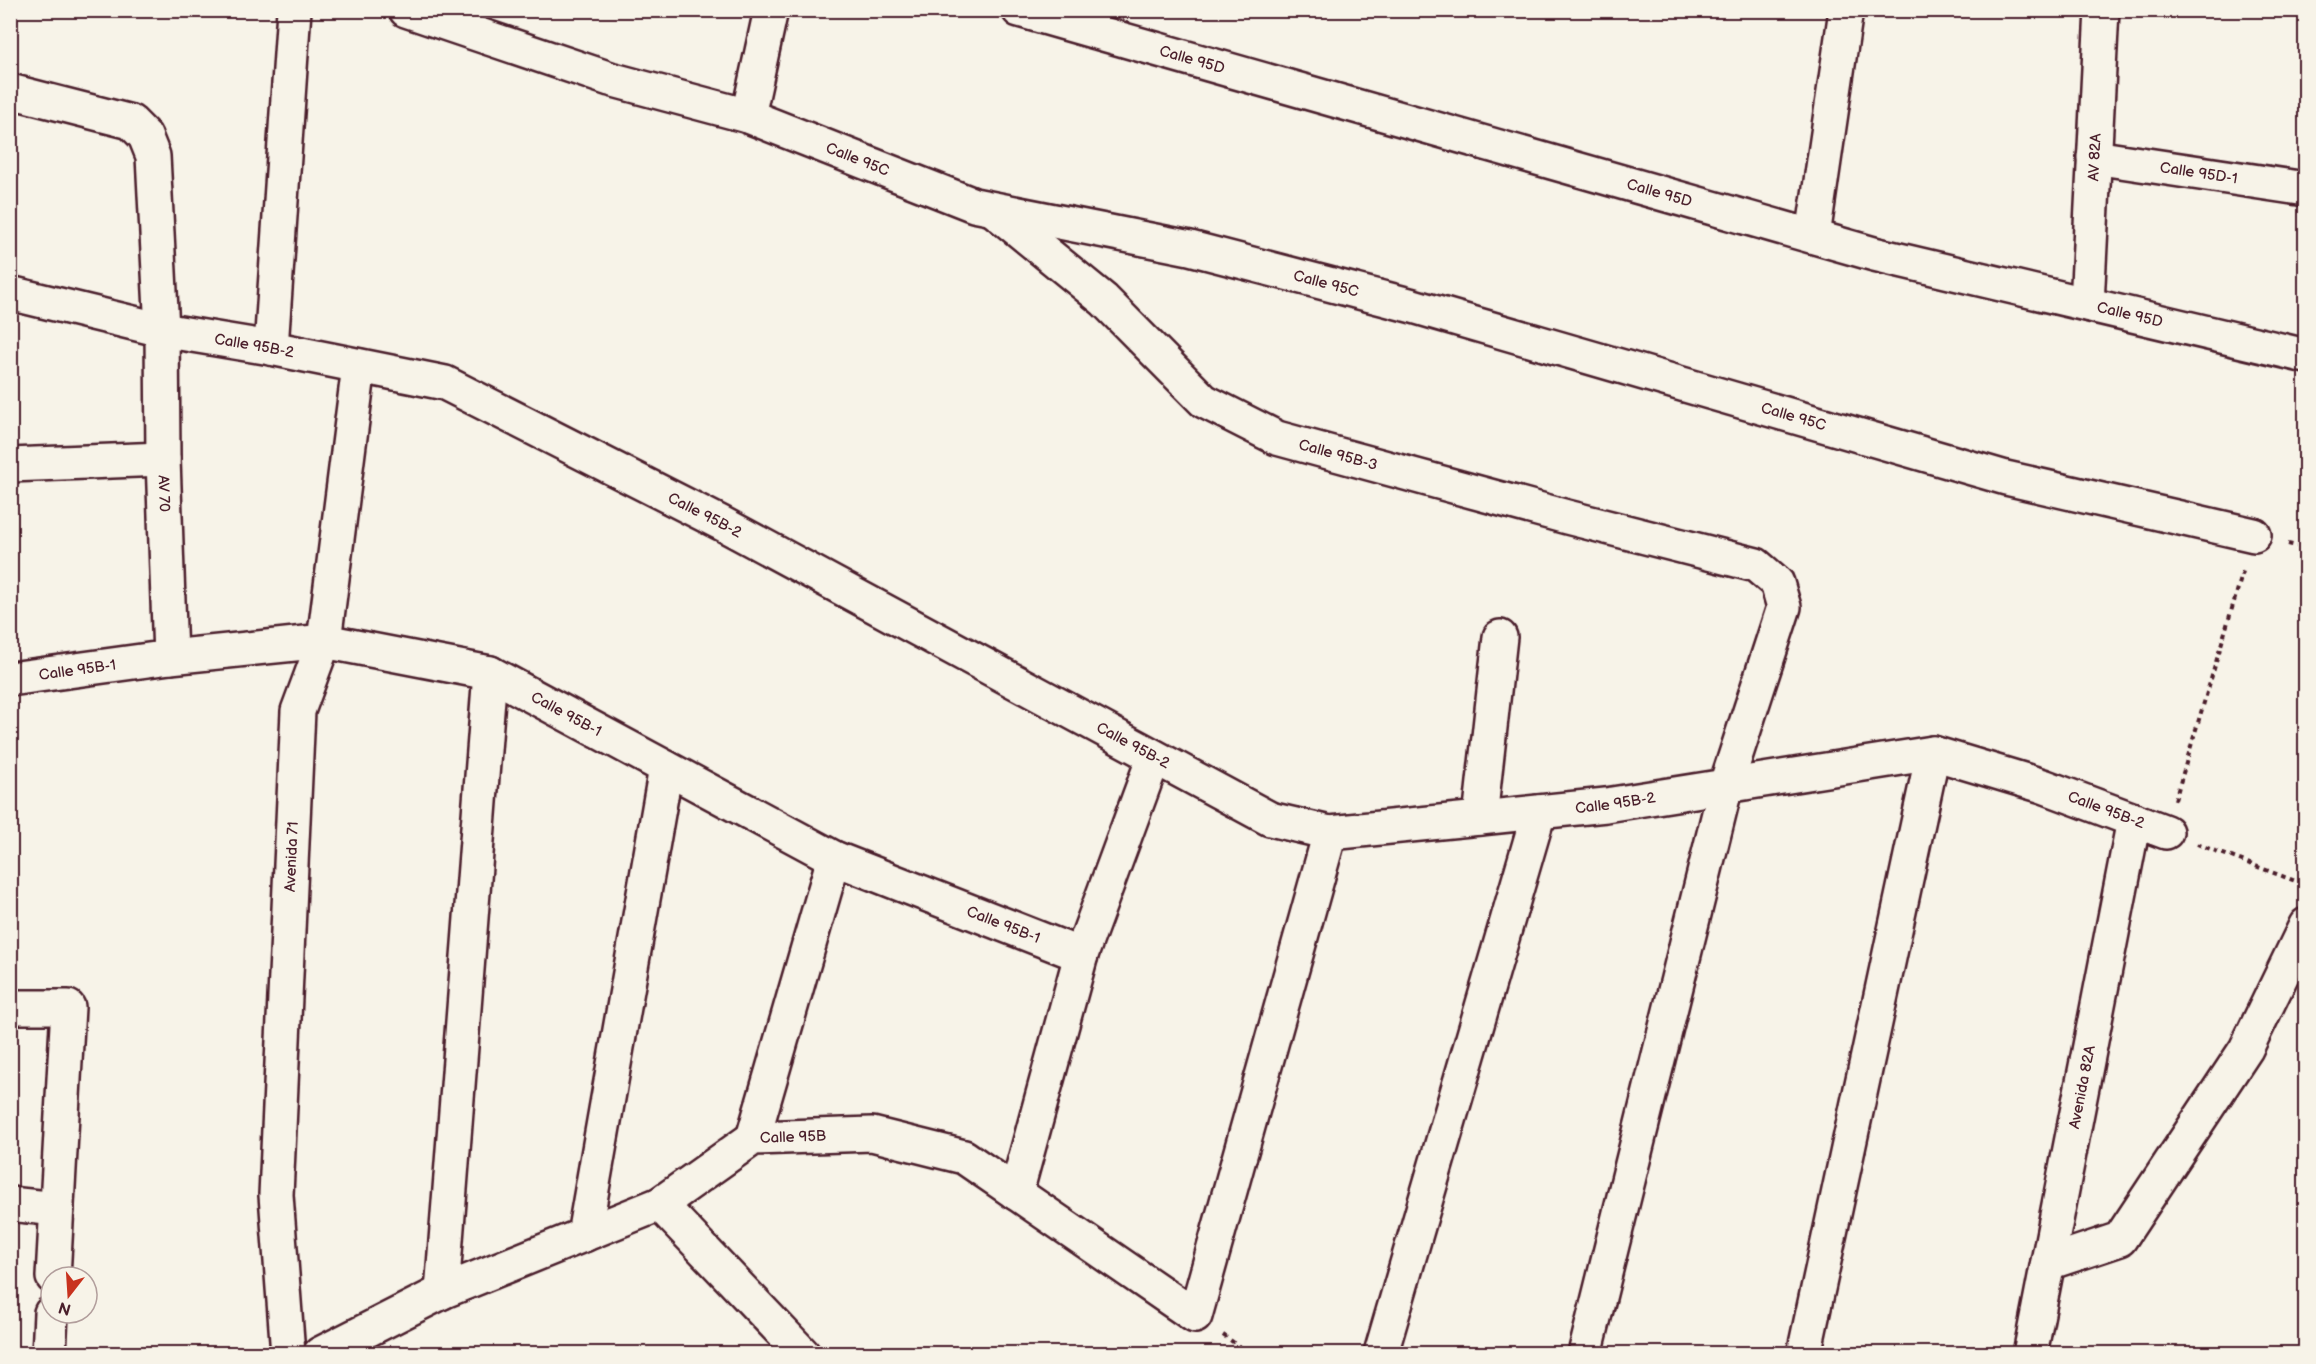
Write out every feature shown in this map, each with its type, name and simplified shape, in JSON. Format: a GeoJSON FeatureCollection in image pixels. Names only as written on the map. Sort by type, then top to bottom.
{"type":"FeatureCollection","features":[{"type":"Feature","properties":{"kind":"street"},"geometry":{"type":"LineString","coordinates":[[271,348],[294,10]]}},
{"type":"Feature","properties":{"kind":"street","name":"Calle 95C"},"geometry":{"type":"LineString","coordinates":[[406,10],[610,79],[748,116],[974,205],[1190,248],[1413,306],[2006,478],[2254,535]]}},
{"type":"Feature","properties":{"kind":"street"},"geometry":{"type":"LineString","coordinates":[[748,116],[771,10]]}},
{"type":"Feature","properties":{"kind":"street","name":"Calle 95D"},"geometry":{"type":"LineString","coordinates":[[1019,10],[1874,254],[2306,356]]}},
{"type":"Feature","properties":{"kind":"street"},"geometry":{"type":"LineString","coordinates":[[1813,236],[1846,10]]}},
{"type":"Feature","properties":{"kind":"street","name":"AV 82A"},"geometry":{"type":"LineString","coordinates":[[2087,304],[2094,157],[2094,12]]}},
{"type":"Feature","properties":{"kind":"street","name":"AV 70"},"geometry":{"type":"LineString","coordinates":[[10,91],[131,122],[146,136],[153,156],[162,330],[163,459],[170,657]]}},
{"type":"Feature","properties":{"kind":"street","name":"Calle 95D-1"},"geometry":{"type":"LineString","coordinates":[[2094,157],[2306,189]]}},
{"type":"Feature","properties":{"kind":"street","name":"Calle 95B-3"},"geometry":{"type":"LineString","coordinates":[[991,208],[1104,300],[1204,402],[1277,438],[1567,517],[1756,565],[1777,583],[1784,607],[1726,785]]}},
{"type":"Feature","properties":{"kind":"street","name":"Calle 95B-2"},"geometry":{"type":"LineString","coordinates":[[10,293],[162,330],[271,348],[445,383],[721,523],[1270,819],[1330,833],[1606,805],[1933,753],[2043,786],[2166,832]]}},
{"type":"Feature","properties":{"kind":"street","name":"Avenida 71"},"geometry":{"type":"LineString","coordinates":[[288,1353],[276,1195],[297,723],[298,711],[324,641],[359,366]]}},
{"type":"Feature","properties":{"kind":"street"},"geometry":{"type":"LineString","coordinates":[[10,465],[163,459]]}},
{"type":"Feature","properties":{"kind":"street"},"geometry":{"type":"LineString","coordinates":[[1480,818],[1500,637]]}},
{"type":"Feature","properties":{"kind":"street","name":"Calle 95B-1"},"geometry":{"type":"LineString","coordinates":[[10,679],[170,657],[324,641],[490,673],[834,858],[1081,955]]}},
{"type":"Feature","properties":{"kind":"street"},"geometry":{"type":"LineString","coordinates":[[442,1292],[490,673]]}},
{"type":"Feature","properties":{"kind":"street"},"geometry":{"type":"LineString","coordinates":[[1804,1353],[1933,753]]}},
{"type":"Feature","properties":{"kind":"street"},"geometry":{"type":"LineString","coordinates":[[1016,1193],[1081,955],[1154,757]]}},
{"type":"Feature","properties":{"kind":"street"},"geometry":{"type":"LineString","coordinates":[[584,1235],[666,768]]}},
{"type":"Feature","properties":{"kind":"street"},"geometry":{"type":"LineString","coordinates":[[1584,1353],[1726,785]]}},
{"type":"Feature","properties":{"kind":"street"},"geometry":{"type":"LineString","coordinates":[[1381,1353],[1539,812]]}},
{"type":"Feature","properties":{"kind":"street","name":"Avenida 82A"},"geometry":{"type":"LineString","coordinates":[[2030,1353],[2134,820]]}},
{"type":"Feature","properties":{"kind":"street","name":"Calle 95B"},"geometry":{"type":"LineString","coordinates":[[320,1353],[442,1292],[660,1204],[753,1138],[872,1134],[964,1157],[1195,1316],[1330,833]]}},
{"type":"Feature","properties":{"kind":"street"},"geometry":{"type":"LineString","coordinates":[[753,1138],[834,858]]}},
{"type":"Feature","properties":{"kind":"street"},"geometry":{"type":"LineString","coordinates":[[2048,1263],[2120,1239],[2246,1049],[2306,925]]}},
{"type":"Feature","properties":{"kind":"street"},"geometry":{"type":"LineString","coordinates":[[10,1006],[68,1007],[54,1265]]}},
{"type":"Feature","properties":{"kind":"street"},"geometry":{"type":"LineString","coordinates":[[10,1204],[57,1209]]}},
{"type":"Feature","properties":{"kind":"street"},"geometry":{"type":"LineString","coordinates":[[660,1204],[803,1353]]}},
{"type":"Feature","properties":{"kind":"street"},"geometry":{"type":"LineString","coordinates":[[49,1353],[50,1325]]}},
{"type":"Feature","properties":{"kind":"path"},"geometry":{"type":"LineString","coordinates":[[2254,535],[2166,832],[2306,885]]}}]}
